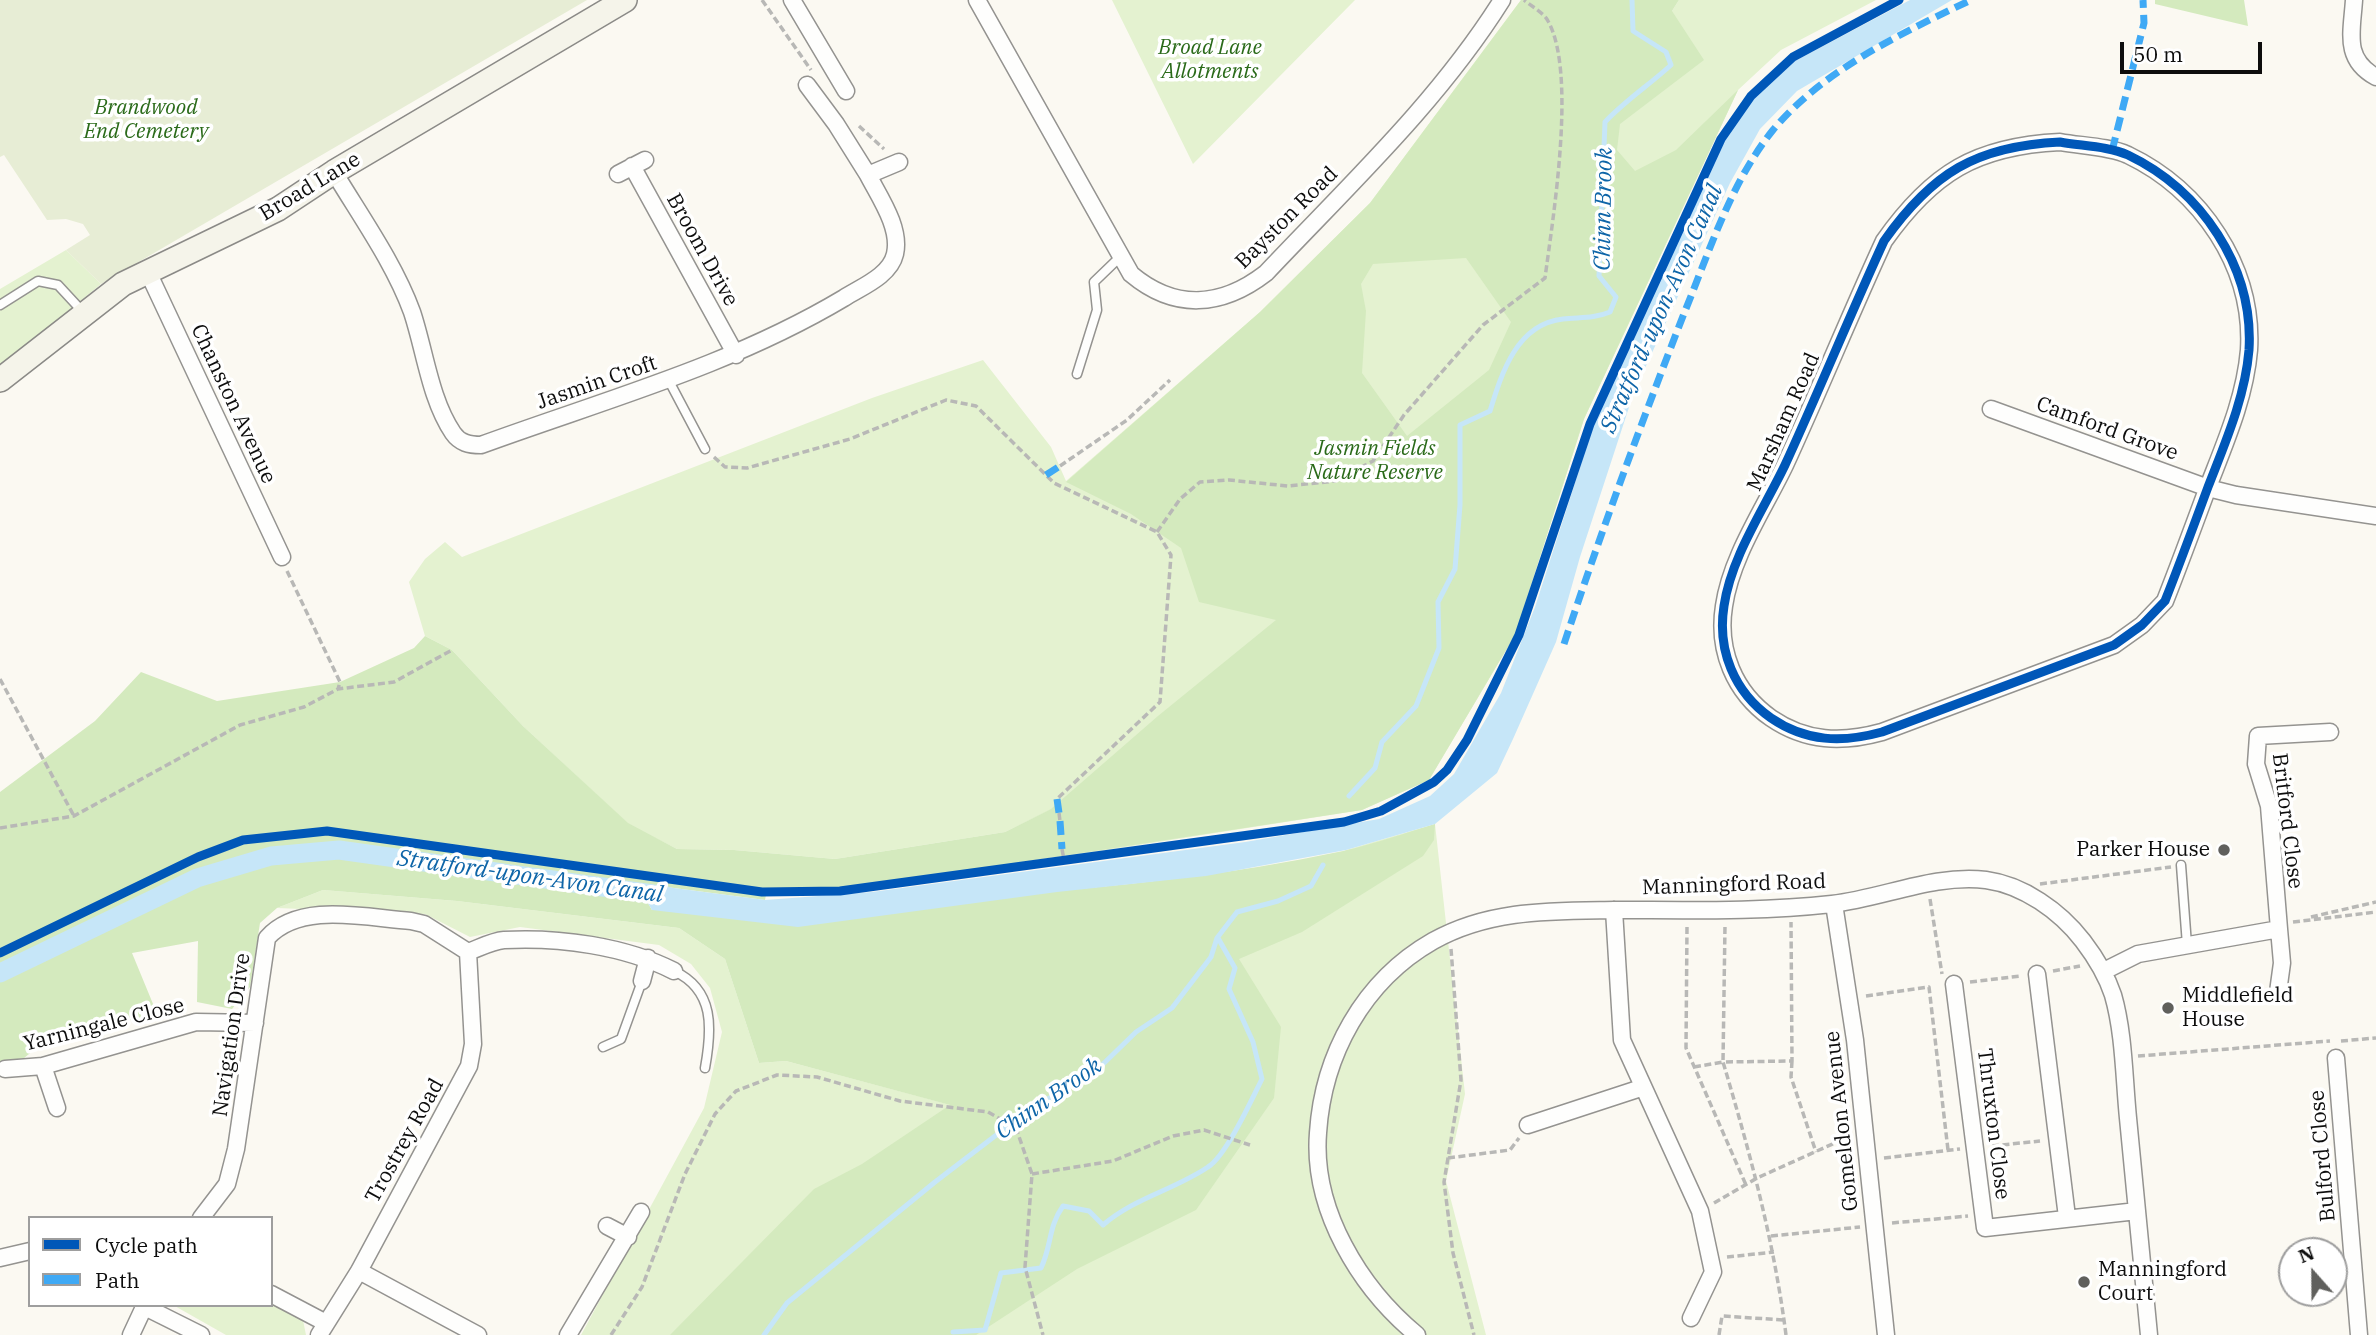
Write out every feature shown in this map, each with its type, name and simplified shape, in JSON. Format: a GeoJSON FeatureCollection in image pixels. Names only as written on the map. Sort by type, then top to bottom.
{"type":"FeatureCollection","features":[{"type":"Feature","properties":{"kind":"street","name":"Broad Lane"},"geometry":{"type":"LineString","coordinates":[[0,380],[147,270],[278,209],[334,172],[625,0]]}},
{"type":"Feature","properties":{"kind":"street"},"geometry":{"type":"LineString","coordinates":[[792,0],[846,91]]}},
{"type":"Feature","properties":{"kind":"street","name":"Bayston Road"},"geometry":{"type":"LineString","coordinates":[[976,0],[1131,274],[1164,296],[1185,301],[1228,296],[1248,288],[1266,273],[1410,121],[1478,38],[1502,0]]}},
{"type":"Feature","properties":{"kind":"street"},"geometry":{"type":"LineString","coordinates":[[2354,0],[2354,58],[2364,70],[2376,76]]}},
{"type":"Feature","properties":{"kind":"street","name":"Jasmin Croft"},"geometry":{"type":"LineString","coordinates":[[334,172],[378,244],[411,309],[440,408],[454,435],[466,444],[481,445],[736,355],[811,318],[881,276],[895,256],[895,237],[887,212],[868,175],[836,124],[807,85]]}},
{"type":"Feature","properties":{"kind":"street","name":"Marsham Road"},"geometry":{"type":"LineString","coordinates":[[2060,142],[2125,154],[2180,189],[2214,227],[2231,259],[2240,287],[2249,329],[2249,351],[2243,390],[2208,488],[2165,601],[2141,625],[2114,645],[1882,732],[1858,739],[1805,736],[1757,708],[1740,687],[1729,665],[1723,646],[1723,608],[1729,580],[1786,463],[1884,241],[1927,188],[1944,174],[1986,154],[2060,142]]}},
{"type":"Feature","properties":{"kind":"street"},"geometry":{"type":"LineString","coordinates":[[868,175],[899,162]]}},
{"type":"Feature","properties":{"kind":"street","name":"Broom Drive"},"geometry":{"type":"LineString","coordinates":[[632,167],[736,355]]}},
{"type":"Feature","properties":{"kind":"street","name":"Chanston Avenue"},"geometry":{"type":"LineString","coordinates":[[147,270],[282,557]]}},
{"type":"Feature","properties":{"kind":"street","name":"Camford Grove"},"geometry":{"type":"LineString","coordinates":[[1992,409],[2208,488],[2236,495],[2376,516]]}},
{"type":"Feature","properties":{"kind":"street","name":"Britford Close"},"geometry":{"type":"LineString","coordinates":[[2278,929],[2269,806],[2256,764],[2258,736],[2330,732]]}},
{"type":"Feature","properties":{"kind":"street","name":"Manningford Road"},"geometry":{"type":"LineString","coordinates":[[1418,1335],[1376,1297],[1340,1236],[1320,1172],[1317,1139],[1321,1100],[1331,1064],[1363,1002],[1379,983],[1416,952],[1450,933],[1502,915],[1550,911],[1725,909],[1834,904],[1927,883],[1984,880],[2028,895],[2053,910],[2080,937],[2101,967],[2114,999],[2149,1335]]}},
{"type":"Feature","properties":{"kind":"street","name":"Gomeldon Avenue"},"geometry":{"type":"LineString","coordinates":[[1834,904],[1865,1129],[1886,1335]]}},
{"type":"Feature","properties":{"kind":"street"},"geometry":{"type":"LineString","coordinates":[[1614,911],[1622,1040],[1641,1087],[1700,1211],[1713,1272],[1691,1318]]}},
{"type":"Feature","properties":{"kind":"street","name":"Navigation Drive"},"geometry":{"type":"LineString","coordinates":[[203,1216],[227,1184],[236,1149],[267,938],[288,921],[331,916],[411,921],[424,924],[468,952]]}},
{"type":"Feature","properties":{"kind":"street"},"geometry":{"type":"LineString","coordinates":[[2101,967],[2138,954],[2278,929],[2283,963],[2278,992]]}},
{"type":"Feature","properties":{"kind":"street"},"geometry":{"type":"LineString","coordinates":[[468,952],[501,940],[561,941],[648,958],[674,971]]}},
{"type":"Feature","properties":{"kind":"street","name":"Trostrey Road"},"geometry":{"type":"LineString","coordinates":[[323,1329],[359,1270],[469,1066],[473,1044],[468,952]]}},
{"type":"Feature","properties":{"kind":"street"},"geometry":{"type":"LineString","coordinates":[[642,981],[648,958]]}},
{"type":"Feature","properties":{"kind":"street"},"geometry":{"type":"LineString","coordinates":[[2037,974],[2067,1217]]}},
{"type":"Feature","properties":{"kind":"street","name":"Thruxton Close"},"geometry":{"type":"LineString","coordinates":[[1949,985],[1985,1228],[2137,1211]]}},
{"type":"Feature","properties":{"kind":"street","name":"Yarningale Close"},"geometry":{"type":"LineString","coordinates":[[5,1069],[43,1066],[196,1022],[255,1023]]}},
{"type":"Feature","properties":{"kind":"street","name":"Bulford Close"},"geometry":{"type":"LineString","coordinates":[[2336,1058],[2359,1335]]}},
{"type":"Feature","properties":{"kind":"street"},"geometry":{"type":"LineString","coordinates":[[43,1066],[57,1108]]}},
{"type":"Feature","properties":{"kind":"street"},"geometry":{"type":"LineString","coordinates":[[1528,1125],[1641,1087]]}},
{"type":"Feature","properties":{"kind":"street"},"geometry":{"type":"LineString","coordinates":[[568,1335],[641,1212]]}},
{"type":"Feature","properties":{"kind":"street"},"geometry":{"type":"LineString","coordinates":[[607,1226],[628,1237]]}},
{"type":"Feature","properties":{"kind":"street"},"geometry":{"type":"LineString","coordinates":[[0,1258],[28,1251]]}},
{"type":"Feature","properties":{"kind":"street"},"geometry":{"type":"LineString","coordinates":[[359,1270],[478,1335]]}},
{"type":"Feature","properties":{"kind":"street"},"geometry":{"type":"LineString","coordinates":[[273,1295],[323,1329]]}},
{"type":"Feature","properties":{"kind":"street"},"geometry":{"type":"LineString","coordinates":[[131,1335],[145,1307]]}},
{"type":"Feature","properties":{"kind":"street"},"geometry":{"type":"LineString","coordinates":[[147,1307],[201,1335]]}},
{"type":"Feature","properties":{"kind":"lane"},"geometry":{"type":"LineString","coordinates":[[1077,374],[1097,310],[1094,282],[1121,256]]}},
{"type":"Feature","properties":{"kind":"lane"},"geometry":{"type":"LineString","coordinates":[[0,305],[37,281],[58,285],[85,314]]}},
{"type":"Feature","properties":{"kind":"lane"},"geometry":{"type":"LineString","coordinates":[[669,380],[705,449]]}},
{"type":"Feature","properties":{"kind":"lane"},"geometry":{"type":"LineString","coordinates":[[2180,865],[2188,945]]}},
{"type":"Feature","properties":{"kind":"lane"},"geometry":{"type":"LineString","coordinates":[[674,971],[692,980],[705,1004],[711,1038],[705,1068]]}},
{"type":"Feature","properties":{"kind":"lane"},"geometry":{"type":"LineString","coordinates":[[603,1047],[621,1039],[642,981]]}},
{"type":"Feature","properties":{"kind":"path"},"geometry":{"type":"LineString","coordinates":[[1157,532],[1181,499],[1200,482],[1229,480],[1288,486],[1335,481],[1373,461],[1404,415],[1483,325],[1545,278],[1558,175],[1562,65],[1548,20],[1524,0]]}},
{"type":"Feature","properties":{"kind":"path"},"geometry":{"type":"LineString","coordinates":[[1060,466],[1127,420],[1170,380]]}},
{"type":"Feature","properties":{"kind":"path"},"geometry":{"type":"LineString","coordinates":[[705,449],[725,467],[747,468],[850,439],[946,400],[976,406],[1054,483],[1157,532],[1171,555],[1160,702],[1057,799]]}},
{"type":"Feature","properties":{"kind":"path"},"geometry":{"type":"LineString","coordinates":[[282,557],[340,682],[338,689]]}},
{"type":"Feature","properties":{"kind":"path"},"geometry":{"type":"LineString","coordinates":[[0,828],[75,816],[240,725],[304,707],[338,689],[394,681],[452,650]]}},
{"type":"Feature","properties":{"kind":"path"},"geometry":{"type":"LineString","coordinates":[[0,678],[75,816]]}},
{"type":"Feature","properties":{"kind":"path"},"geometry":{"type":"LineString","coordinates":[[1059,813],[1060,821]]}},
{"type":"Feature","properties":{"kind":"path"},"geometry":{"type":"LineString","coordinates":[[1062,849],[1064,860]]}},
{"type":"Feature","properties":{"kind":"path"},"geometry":{"type":"LineString","coordinates":[[1053,862],[1077,859]]}},
{"type":"Feature","properties":{"kind":"path"},"geometry":{"type":"LineString","coordinates":[[2028,895],[2043,881],[2139,873],[2180,865]]}},
{"type":"Feature","properties":{"kind":"path"},"geometry":{"type":"LineString","coordinates":[[1927,883],[1949,985]]}},
{"type":"Feature","properties":{"kind":"path"},"geometry":{"type":"LineString","coordinates":[[2278,929],[2296,921],[2376,902]]}},
{"type":"Feature","properties":{"kind":"path"},"geometry":{"type":"LineString","coordinates":[[1791,906],[1791,1077],[1816,1152]]}},
{"type":"Feature","properties":{"kind":"path"},"geometry":{"type":"LineString","coordinates":[[1688,909],[1686,1048],[1746,1185]]}},
{"type":"Feature","properties":{"kind":"path"},"geometry":{"type":"LineString","coordinates":[[1725,909],[1723,1062],[1771,1236],[1786,1335]]}},
{"type":"Feature","properties":{"kind":"path"},"geometry":{"type":"LineString","coordinates":[[2296,921],[2376,912]]}},
{"type":"Feature","properties":{"kind":"path"},"geometry":{"type":"LineString","coordinates":[[1450,933],[1461,1080],[1444,1182],[1453,1253],[1474,1335]]}},
{"type":"Feature","properties":{"kind":"path"},"geometry":{"type":"LineString","coordinates":[[1849,999],[2101,967]]}},
{"type":"Feature","properties":{"kind":"path"},"geometry":{"type":"LineString","coordinates":[[1929,987],[1948,1150]]}},
{"type":"Feature","properties":{"kind":"path"},"geometry":{"type":"LineString","coordinates":[[2122,1057],[2376,1038]]}},
{"type":"Feature","properties":{"kind":"path"},"geometry":{"type":"LineString","coordinates":[[1694,1067],[1723,1062],[1791,1061]]}},
{"type":"Feature","properties":{"kind":"path"},"geometry":{"type":"LineString","coordinates":[[611,1335],[642,1287],[685,1174],[715,1114],[736,1091],[777,1075],[817,1077],[900,1101],[988,1112],[1016,1128],[1032,1174],[1025,1267],[1043,1335]]}},
{"type":"Feature","properties":{"kind":"path"},"geometry":{"type":"LineString","coordinates":[[1448,1158],[1510,1150],[1528,1125]]}},
{"type":"Feature","properties":{"kind":"path"},"geometry":{"type":"LineString","coordinates":[[1700,1211],[1757,1178],[1865,1129]]}},
{"type":"Feature","properties":{"kind":"path"},"geometry":{"type":"LineString","coordinates":[[1032,1174],[1114,1161],[1173,1136],[1204,1130],[1250,1145]]}},
{"type":"Feature","properties":{"kind":"path"},"geometry":{"type":"LineString","coordinates":[[1868,1160],[2057,1138]]}},
{"type":"Feature","properties":{"kind":"path"},"geometry":{"type":"LineString","coordinates":[[1771,1236],[1984,1214]]}},
{"type":"Feature","properties":{"kind":"path"},"geometry":{"type":"LineString","coordinates":[[1710,1258],[1773,1252]]}},
{"type":"Feature","properties":{"kind":"path"},"geometry":{"type":"LineString","coordinates":[[1719,1335],[1722,1316],[1784,1320]]}},
{"type":"Feature","properties":{"kind":"green space","name":"Brandwood End Cemetery"},"geometry":{"type":"Polygon","coordinates":[[[0,0],[587,0],[101,284],[66,250],[90,235],[83,224],[66,219],[47,220],[4,155],[0,157],[0,0]]]}},
{"type":"Feature","properties":{"kind":"green space","name":"Broad Lane Allotments"},"geometry":{"type":"Polygon","coordinates":[[[1112,0],[1355,0],[1193,164],[1112,0]]]}},
{"type":"Feature","properties":{"kind":"green space","name":"Jasmin Fields Nature Reserve"},"geometry":{"type":"Polygon","coordinates":[[[1521,0],[1666,0],[1672,11],[1679,0],[1876,0],[1781,50],[1738,90],[1584,419],[1515,635],[1429,780],[1362,810],[1056,858],[1050,810],[1005,832],[835,859],[734,850],[677,849],[628,824],[523,726],[452,650],[425,636],[409,582],[425,559],[445,542],[462,557],[872,398],[983,360],[1051,447],[1066,481],[1260,312],[1370,203],[1521,0]]]}},
{"type":"Feature","properties":{"kind":"green space","name":"Jasmin Fields Nature Reserve"},"geometry":{"type":"Polygon","coordinates":[[[1521,0],[1679,0],[1672,11],[1704,60],[1620,124],[1617,150],[1635,171],[1676,150],[1738,90],[1584,419],[1515,635],[1429,780],[1362,810],[866,886],[767,890],[765,900],[636,883],[652,910],[999,895],[1172,879],[1258,867],[1343,851],[1435,824],[1434,840],[1423,856],[1302,932],[1239,959],[1281,1027],[1274,1098],[1196,1210],[1077,1269],[976,1335],[670,1335],[814,1189],[862,1164],[950,1105],[786,1061],[759,1063],[725,959],[679,928],[457,901],[323,890],[277,908],[260,923],[250,987],[232,1009],[197,1002],[198,941],[132,953],[158,1016],[58,1031],[24,1058],[0,1062],[0,792],[95,721],[141,672],[217,701],[340,682],[414,648],[425,636],[452,650],[523,726],[628,823],[677,849],[734,850],[835,859],[1005,832],[1051,809],[1158,716],[1276,620],[1199,602],[1181,548],[1131,514],[1066,482],[1260,312],[1370,203],[1521,0]],[[1466,258],[1373,264],[1361,284],[1366,311],[1362,373],[1407,436],[1489,370],[1511,322],[1466,258]]]}},
{"type":"Feature","properties":{"kind":"green space"},"geometry":{"type":"Polygon","coordinates":[[[2155,0],[2244,0],[2248,26],[2155,4],[2155,0]]]}},
{"type":"Feature","properties":{"kind":"green space"},"geometry":{"type":"Polygon","coordinates":[[[66,250],[101,284],[0,368],[0,289],[66,250]]]}},
{"type":"Feature","properties":{"kind":"green space"},"geometry":{"type":"Polygon","coordinates":[[[1435,824],[1465,1094],[1446,1181],[1486,1335],[581,1335],[704,1108],[722,1032],[710,988],[691,964],[659,945],[520,927],[470,937],[425,914],[277,908],[323,890],[457,901],[679,928],[725,959],[759,1063],[786,1061],[951,1105],[1346,850],[1435,824]]]}},
{"type":"Feature","properties":{"kind":"green space"},"geometry":{"type":"Polygon","coordinates":[[[273,1304],[303,1320],[306,1335],[226,1335],[177,1307],[273,1307],[273,1304]]]}},
{"type":"Feature","properties":{"kind":"water"},"geometry":{"type":"Polygon","coordinates":[[[1910,0],[1952,0],[1797,91],[1760,129],[1730,183],[1634,392],[1580,557],[1556,642],[1513,739],[1497,773],[1435,824],[1346,850],[1206,876],[1057,892],[798,927],[652,910],[636,883],[765,900],[872,892],[1245,842],[1379,819],[1430,796],[1454,774],[1501,693],[1535,607],[1593,427],[1727,133],[1755,97],[1795,61],[1910,0]]]}},
{"type":"Feature","properties":{"kind":"waterway","name":"Chinn Brook"},"geometry":{"type":"LineString","coordinates":[[1349,796],[1375,768],[1382,742],[1416,706],[1439,648],[1438,602],[1455,569],[1460,505],[1460,425],[1490,411],[1506,366],[1523,340],[1534,330],[1563,319],[1592,317],[1610,312],[1616,297],[1599,276],[1605,122],[1671,65],[1666,52],[1633,31],[1632,0]]}},
{"type":"Feature","properties":{"kind":"waterway","name":"Stratford-upon-Avon Canal"},"geometry":{"type":"LineString","coordinates":[[0,973],[197,878],[271,856],[339,850],[667,896]]}},
{"type":"Feature","properties":{"kind":"waterway","name":"Chinn Brook"},"geometry":{"type":"LineString","coordinates":[[764,1335],[787,1303],[935,1182],[1025,1113],[1099,1068],[1136,1032],[1172,1008],[1211,957],[1217,938],[1237,912],[1278,901],[1311,886],[1323,865]]}},
{"type":"Feature","properties":{"kind":"waterway"},"geometry":{"type":"LineString","coordinates":[[953,1332],[985,1330],[1001,1273],[1041,1268],[1055,1221],[1063,1206],[1089,1211],[1103,1225],[1128,1208],[1208,1167],[1223,1151],[1262,1079],[1253,1042],[1229,989],[1235,968],[1218,938]]}},
{"type":"Feature","properties":{"kind":"marked path"},"geometry":{"type":"LineString","coordinates":[[1564,644],[1622,477],[1685,311],[1733,194],[1758,150],[1793,109],[1839,71],[1891,40],[1971,0]]}},
{"type":"Feature","properties":{"kind":"marked path"},"geometry":{"type":"LineString","coordinates":[[2112,151],[2144,23],[2143,0]]}},
{"type":"Feature","properties":{"kind":"marked path"},"geometry":{"type":"LineString","coordinates":[[1046,475],[1060,466]]}},
{"type":"Feature","properties":{"kind":"marked path"},"geometry":{"type":"LineString","coordinates":[[1057,799],[1059,813]]}},
{"type":"Feature","properties":{"kind":"marked path"},"geometry":{"type":"LineString","coordinates":[[1060,821],[1062,849]]}},
{"type":"Feature","properties":{"kind":"cycle path"},"geometry":{"type":"LineString","coordinates":[[0,953],[198,857],[243,840],[327,831],[762,892],[840,891],[1344,822],[1381,811],[1434,782],[1447,770],[1467,740],[1519,635],[1590,424],[1721,139],[1751,96],[1793,57],[1899,0]]}},
{"type":"Feature","properties":{"kind":"cycle path"},"geometry":{"type":"LineString","coordinates":[[2060,142],[2103,148],[2128,155],[2154,170],[2178,189],[2200,210],[2218,234],[2242,289],[2248,319],[2249,350],[2239,403],[2165,601],[2142,625],[2114,645],[1882,732],[1839,739],[1797,732],[1771,718],[1747,696],[1738,683],[1726,654],[1722,622],[1724,606],[1741,551],[1785,465],[1884,241],[1902,217],[1939,181],[1980,157],[2030,145],[2060,142]]}},
{"type":"Feature","properties":{"kind":"place","name":"Parker House"},"geometry":{"type":"Point","coordinates":[2224,850]}},
{"type":"Feature","properties":{"kind":"place","name":"Middlefield House"},"geometry":{"type":"Point","coordinates":[2168,1008]}},
{"type":"Feature","properties":{"kind":"place","name":"Manningford Court"},"geometry":{"type":"Point","coordinates":[2084,1282]}}]}
